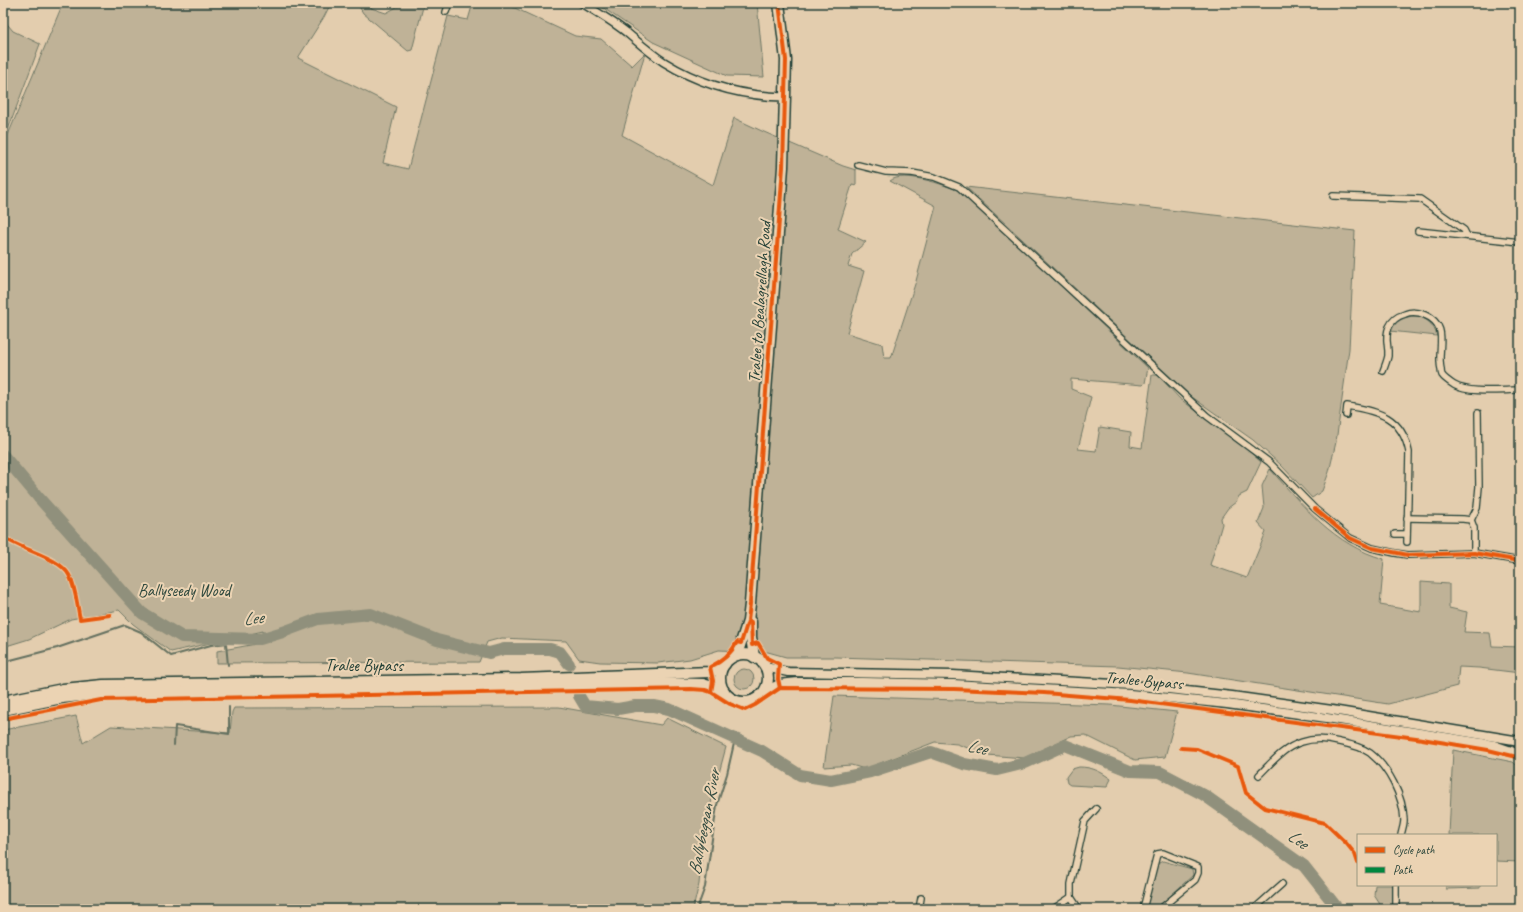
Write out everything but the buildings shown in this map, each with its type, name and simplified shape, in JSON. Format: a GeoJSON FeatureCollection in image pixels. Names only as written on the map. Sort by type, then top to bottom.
{"type":"FeatureCollection","features":[{"type":"Feature","properties":{"kind":"highway","name":"Tralee to Bealagrellagh Road"},"geometry":{"type":"LineString","coordinates":[[737,655],[748,621],[750,604],[782,167],[786,60],[780,3]]}},
{"type":"Feature","properties":{"kind":"highway","name":"Tralee to Bealagrellagh Road"},"geometry":{"type":"LineString","coordinates":[[750,604],[751,637],[754,656]]}},
{"type":"Feature","properties":{"kind":"highway"},"geometry":{"type":"LineString","coordinates":[[743,654],[754,656],[765,667],[768,680],[763,692],[752,700],[744,702],[730,697],[721,685],[721,671],[729,659],[737,655],[743,654]]}},
{"type":"Feature","properties":{"kind":"highway","name":"Tralee Bypass"},"geometry":{"type":"LineString","coordinates":[[3,701],[63,689],[103,685],[491,680],[563,681],[711,672],[725,664]]}},
{"type":"Feature","properties":{"kind":"highway","name":"Tralee Bypass"},"geometry":{"type":"LineString","coordinates":[[585,680],[703,684],[724,691]]}},
{"type":"Feature","properties":{"kind":"highway","name":"Tralee Bypass"},"geometry":{"type":"LineString","coordinates":[[3,710],[62,698],[105,693],[523,687],[563,681]]}},
{"type":"Feature","properties":{"kind":"main road","name":"Tralee Bypass"},"geometry":{"type":"LineString","coordinates":[[765,667],[788,672],[953,675],[1132,685],[1232,696],[1332,710],[1520,741]]}},
{"type":"Feature","properties":{"kind":"main road","name":"Tralee Bypass"},"geometry":{"type":"LineString","coordinates":[[763,692],[779,684],[798,682],[862,682],[960,684],[1130,694],[1227,704],[1327,718],[1494,745],[1520,754]]}},
{"type":"Feature","properties":{"kind":"street"},"geometry":{"type":"LineString","coordinates":[[446,12],[449,3]]}},
{"type":"Feature","properties":{"kind":"street"},"geometry":{"type":"LineString","coordinates":[[582,3],[625,31],[662,61],[679,71],[727,90],[768,97],[785,97]]}},
{"type":"Feature","properties":{"kind":"street"},"geometry":{"type":"LineString","coordinates":[[858,165],[886,172],[912,173],[934,178],[959,187],[1208,416],[1269,462],[1315,509],[1350,538],[1372,548],[1408,555],[1474,553],[1520,561]]}},
{"type":"Feature","properties":{"kind":"street"},"geometry":{"type":"LineString","coordinates":[[1333,196],[1420,199],[1464,230],[1468,236]]}},
{"type":"Feature","properties":{"kind":"street"},"geometry":{"type":"LineString","coordinates":[[1418,231],[1520,242]]}},
{"type":"Feature","properties":{"kind":"street"},"geometry":{"type":"LineString","coordinates":[[1383,371],[1388,356],[1385,337],[1390,324],[1395,318],[1402,314],[1411,312],[1420,313],[1429,317],[1441,330],[1442,341],[1439,361],[1442,375],[1454,385],[1468,390],[1520,390]]}},
{"type":"Feature","properties":{"kind":"street"},"geometry":{"type":"LineString","coordinates":[[1346,415],[1347,406],[1368,409],[1386,416],[1396,423],[1407,441],[1409,452],[1407,542]]}},
{"type":"Feature","properties":{"kind":"street"},"geometry":{"type":"LineString","coordinates":[[1474,553],[1474,528],[1471,520],[1477,508],[1479,487],[1478,413]]}},
{"type":"Feature","properties":{"kind":"street"},"geometry":{"type":"LineString","coordinates":[[1407,518],[1463,518],[1471,520]]}},
{"type":"Feature","properties":{"kind":"street"},"geometry":{"type":"LineString","coordinates":[[1396,534],[1407,534]]}},
{"type":"Feature","properties":{"kind":"street"},"geometry":{"type":"LineString","coordinates":[[1259,775],[1284,750],[1303,741],[1327,739],[1351,744],[1370,753],[1384,767],[1401,800],[1404,821],[1401,834]]}},
{"type":"Feature","properties":{"kind":"street"},"geometry":{"type":"LineString","coordinates":[[1079,909],[1070,897],[1071,884],[1085,820],[1096,809]]}},
{"type":"Feature","properties":{"kind":"street"},"geometry":{"type":"LineString","coordinates":[[1143,909],[1156,854],[1163,853],[1198,867],[1195,880],[1160,909]]}},
{"type":"Feature","properties":{"kind":"street"},"geometry":{"type":"LineString","coordinates":[[1254,909],[1282,884]]}},
{"type":"Feature","properties":{"kind":"street"},"geometry":{"type":"LineString","coordinates":[[1396,886],[1396,909]]}},
{"type":"Feature","properties":{"kind":"street"},"geometry":{"type":"LineString","coordinates":[[1053,909],[1070,897]]}},
{"type":"Feature","properties":{"kind":"street"},"geometry":{"type":"LineString","coordinates":[[919,909],[921,898]]}},
{"type":"Feature","properties":{"kind":"green space","name":"Ballyseedy Wood"},"geometry":{"type":"Polygon","coordinates":[[[63,3],[331,3],[324,17],[298,58],[396,107],[383,163],[408,169],[448,16],[468,20],[473,3],[504,3],[575,36],[601,39],[632,66],[645,53],[622,135],[713,185],[734,118],[843,166],[856,170],[856,186],[852,185],[838,229],[866,242],[852,254],[848,266],[864,271],[847,333],[882,344],[884,358],[891,358],[916,281],[936,206],[890,181],[896,178],[904,177],[914,178],[935,182],[960,191],[1148,368],[1145,383],[1143,385],[1071,379],[1071,389],[1091,397],[1078,449],[1096,451],[1100,427],[1131,432],[1130,446],[1142,448],[1152,375],[1158,375],[1179,398],[1243,446],[1261,462],[1247,492],[1239,496],[1236,502],[1228,508],[1221,518],[1222,524],[1210,565],[1247,578],[1266,532],[1258,523],[1264,508],[1262,486],[1270,469],[1321,523],[1350,544],[1366,553],[1384,559],[1380,605],[1421,612],[1421,582],[1449,584],[1449,608],[1467,612],[1464,632],[1490,633],[1492,646],[1520,647],[1520,673],[1459,667],[1457,686],[1388,704],[1188,673],[1118,666],[836,657],[786,657],[768,652],[719,650],[690,659],[658,663],[600,662],[579,659],[566,641],[502,638],[487,642],[479,662],[217,663],[217,651],[262,643],[263,631],[171,652],[133,624],[119,610],[71,619],[29,639],[3,647],[3,147],[63,3]]]}},
{"type":"Feature","properties":{"kind":"green space"},"geometry":{"type":"Polygon","coordinates":[[[357,3],[372,3],[371,8],[386,13],[404,3],[424,3],[412,50],[408,51],[363,13],[357,3]]]}},
{"type":"Feature","properties":{"kind":"green space"},"geometry":{"type":"Polygon","coordinates":[[[596,3],[757,3],[764,77],[727,76],[653,42],[596,3]]]}},
{"type":"Feature","properties":{"kind":"green space"},"geometry":{"type":"Polygon","coordinates":[[[3,19],[13,31],[40,44],[3,143],[3,19]]]}},
{"type":"Feature","properties":{"kind":"green space"},"geometry":{"type":"Polygon","coordinates":[[[966,187],[1355,231],[1349,349],[1336,442],[1329,472],[1322,491],[1312,498],[1281,465],[1253,440],[1192,397],[966,187]]]}},
{"type":"Feature","properties":{"kind":"green space"},"geometry":{"type":"Polygon","coordinates":[[[1416,316],[1424,318],[1430,323],[1437,336],[1390,331],[1395,324],[1401,320],[1416,316]]]}},
{"type":"Feature","properties":{"kind":"green space"},"geometry":{"type":"Polygon","coordinates":[[[744,669],[751,672],[754,679],[751,686],[744,689],[737,686],[734,679],[737,672],[744,669]]]}},
{"type":"Feature","properties":{"kind":"green space"},"geometry":{"type":"Polygon","coordinates":[[[834,696],[1110,705],[1177,712],[1165,757],[1135,760],[1085,735],[1071,736],[1024,758],[987,755],[957,744],[935,742],[865,769],[851,765],[824,767],[834,696]]]}},
{"type":"Feature","properties":{"kind":"green space"},"geometry":{"type":"Polygon","coordinates":[[[559,707],[661,725],[667,718],[726,747],[704,829],[699,884],[693,909],[3,909],[3,730],[76,716],[83,743],[111,726],[230,733],[232,712],[234,708],[559,707]]]}},
{"type":"Feature","properties":{"kind":"green space"},"geometry":{"type":"Polygon","coordinates":[[[1453,750],[1513,762],[1520,768],[1520,862],[1497,861],[1497,834],[1449,834],[1453,750]]]}},
{"type":"Feature","properties":{"kind":"green space"},"geometry":{"type":"Polygon","coordinates":[[[1079,767],[1096,770],[1111,779],[1107,787],[1070,785],[1067,783],[1066,777],[1072,769],[1079,767]]]}},
{"type":"Feature","properties":{"kind":"green space"},"geometry":{"type":"Polygon","coordinates":[[[1163,861],[1192,869],[1193,875],[1156,909],[1145,909],[1157,864],[1163,861]]]}},
{"type":"Feature","properties":{"kind":"green space"},"geometry":{"type":"Polygon","coordinates":[[[1375,886],[1393,886],[1394,909],[1383,909],[1374,895],[1375,886]]]}},
{"type":"Feature","properties":{"kind":"green space"},"geometry":{"type":"Polygon","coordinates":[[[1446,886],[1480,886],[1480,888],[1446,889],[1446,886]]]}},
{"type":"Feature","properties":{"kind":"waterway","name":"Lee"},"geometry":{"type":"LineString","coordinates":[[3,455],[39,498],[142,613],[182,637],[260,639],[318,619],[371,614],[437,640],[489,653],[504,649],[550,649],[560,652],[569,664]]}},
{"type":"Feature","properties":{"kind":"waterway"},"geometry":{"type":"LineString","coordinates":[[3,662],[57,648],[125,625],[141,632],[171,656],[211,645],[260,639]]}},
{"type":"Feature","properties":{"kind":"waterway"},"geometry":{"type":"LineString","coordinates":[[226,644],[228,665]]}},
{"type":"Feature","properties":{"kind":"waterway","name":"Lee"},"geometry":{"type":"LineString","coordinates":[[579,696],[585,706],[618,709],[635,706],[654,706],[669,709],[762,751],[800,775],[831,780],[870,772],[931,752],[964,764],[997,770],[1025,763],[1065,745],[1130,771],[1160,772],[1204,795],[1304,866],[1338,909]]}},
{"type":"Feature","properties":{"kind":"waterway"},"geometry":{"type":"LineString","coordinates":[[174,745],[175,726],[229,734],[229,707]]}},
{"type":"Feature","properties":{"kind":"waterway","name":"Ballybeggan River"},"geometry":{"type":"LineString","coordinates":[[697,909],[705,887],[717,805],[727,774],[735,739]]}},
{"type":"Feature","properties":{"kind":"cycle path"},"geometry":{"type":"LineString","coordinates":[[711,692],[713,681],[710,667],[725,657],[737,642],[741,643],[748,621],[750,604],[783,167],[786,60],[779,3]]}},
{"type":"Feature","properties":{"kind":"cycle path"},"geometry":{"type":"LineString","coordinates":[[1315,509],[1350,538],[1372,548],[1408,555],[1474,553],[1520,561]]}},
{"type":"Feature","properties":{"kind":"cycle path"},"geometry":{"type":"LineString","coordinates":[[3,537],[48,558],[64,569],[69,575],[73,585],[80,619],[110,615]]}},
{"type":"Feature","properties":{"kind":"cycle path"},"geometry":{"type":"LineString","coordinates":[[751,622],[752,645],[758,643],[767,658],[779,664],[778,679],[780,688]]}},
{"type":"Feature","properties":{"kind":"cycle path"},"geometry":{"type":"LineString","coordinates":[[3,719],[101,700],[691,689],[711,692],[730,704],[745,710],[780,688],[954,689],[1044,693],[1130,700],[1416,738],[1488,750],[1517,757],[1520,760]]}},
{"type":"Feature","properties":{"kind":"cycle path"},"geometry":{"type":"LineString","coordinates":[[1181,748],[1197,749],[1238,766],[1246,793],[1265,808],[1325,823],[1346,843],[1355,854],[1357,860]]}}]}
